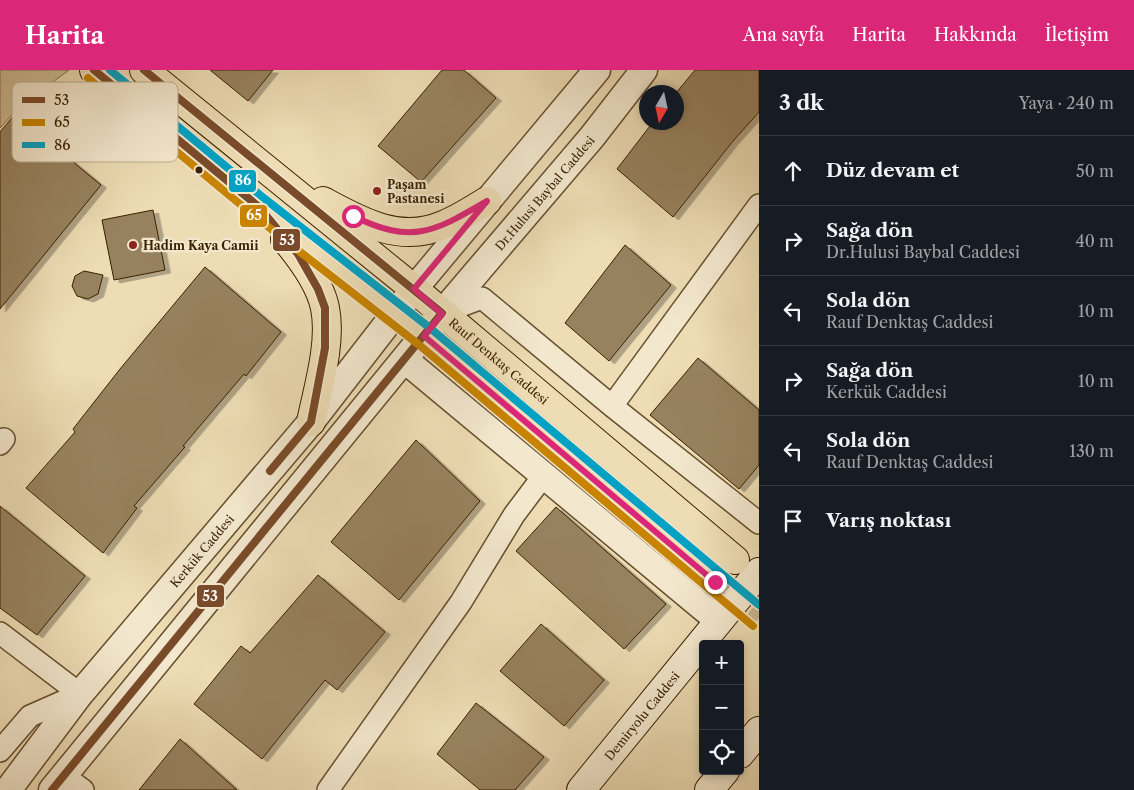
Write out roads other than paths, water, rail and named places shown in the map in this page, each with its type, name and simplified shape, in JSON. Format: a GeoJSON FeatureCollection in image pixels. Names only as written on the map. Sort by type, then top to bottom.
{"type":"FeatureCollection","features":[{"type":"Feature","properties":{"kind":"main road"},"geometry":{"type":"LineString","coordinates":[[94,70],[108,82]]}},
{"type":"Feature","properties":{"kind":"main road","name":"Rauf Denktaş Caddesi"},"geometry":{"type":"LineString","coordinates":[[144,70],[159,82]]}},
{"type":"Feature","properties":{"kind":"main road","name":"Rauf Denktaş Caddesi"},"geometry":{"type":"LineString","coordinates":[[178,98],[414,289],[747,566]]}},
{"type":"Feature","properties":{"kind":"main road"},"geometry":{"type":"LineString","coordinates":[[178,140],[259,207],[424,336],[715,582]]}},
{"type":"Feature","properties":{"kind":"main road"},"geometry":{"type":"LineString","coordinates":[[267,170],[333,206],[385,230],[400,232],[421,231],[442,226],[487,201]]}},
{"type":"Feature","properties":{"kind":"main road"},"geometry":{"type":"LineString","coordinates":[[259,207],[301,260],[318,289],[325,308],[325,348],[312,422]]}},
{"type":"Feature","properties":{"kind":"main road","name":"Demiryolu Caddesi"},"geometry":{"type":"LineString","coordinates":[[581,790],[719,621],[747,566]]}},
{"type":"Feature","properties":{"kind":"main road"},"geometry":{"type":"LineString","coordinates":[[744,749],[759,732]]}},
{"type":"Feature","properties":{"kind":"main road"},"geometry":{"type":"LineString","coordinates":[[710,790],[722,775]]}},
{"type":"Feature","properties":{"kind":"street"},"geometry":{"type":"LineString","coordinates":[[394,313],[597,70]]}},
{"type":"Feature","properties":{"kind":"street","name":"Dr.Hulusi Baybal Caddesi"},"geometry":{"type":"LineString","coordinates":[[442,314],[592,137],[644,70]]}},
{"type":"Feature","properties":{"kind":"street"},"geometry":{"type":"LineString","coordinates":[[612,406],[759,205]]}},
{"type":"Feature","properties":{"kind":"street"},"geometry":{"type":"LineString","coordinates":[[66,785],[442,314],[482,298],[612,406],[759,523]]}},
{"type":"Feature","properties":{"kind":"street","name":"Kerkük Caddesi"},"geometry":{"type":"LineString","coordinates":[[8,790],[80,694],[312,422],[394,313]]}},
{"type":"Feature","properties":{"kind":"street"},"geometry":{"type":"LineString","coordinates":[[405,360],[719,621]]}},
{"type":"Feature","properties":{"kind":"street"},"geometry":{"type":"LineString","coordinates":[[328,790],[461,602],[514,516],[544,476]]}},
{"type":"Feature","properties":{"kind":"street"},"geometry":{"type":"LineString","coordinates":[[0,633],[80,694],[30,716],[0,752]]}},
{"type":"Feature","properties":{"kind":"tunnel"},"geometry":{"type":"LineString","coordinates":[[718,584],[759,618]]}},
{"type":"Feature","properties":{"kind":"place","name":"Paşam Pastanesi"},"geometry":{"type":"Point","coordinates":[377,191]}},
{"type":"Feature","properties":{"kind":"place","name":"Hadim Kaya Camii"},"geometry":{"type":"Point","coordinates":[133,245]}}]}
